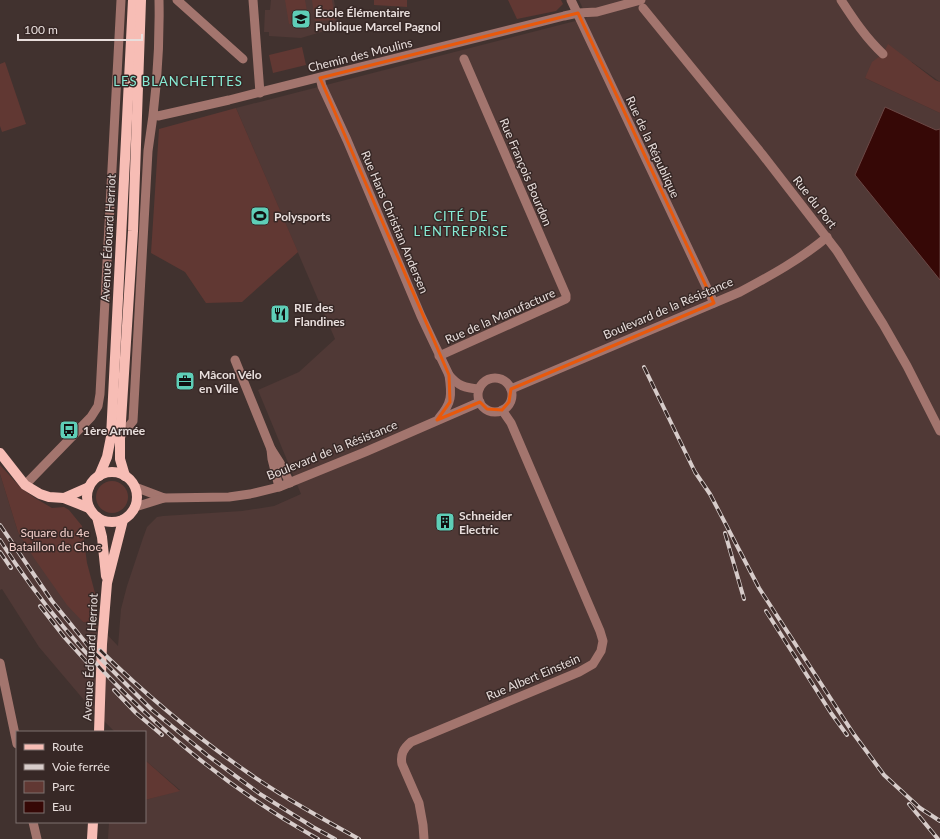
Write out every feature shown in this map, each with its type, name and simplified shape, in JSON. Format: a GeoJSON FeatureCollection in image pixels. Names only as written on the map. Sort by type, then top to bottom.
{"type":"FeatureCollection","features":[{"type":"Feature","properties":{"kind":"main road","name":"Avenue Édouard Herriot"},"geometry":{"type":"LineString","coordinates":[[99,476],[107,457],[111,437],[133,0]]}},
{"type":"Feature","properties":{"kind":"main road","name":"Avenue Édouard Herriot"},"geometry":{"type":"LineString","coordinates":[[125,476],[120,459],[120,437],[133,231],[142,0]]}},
{"type":"Feature","properties":{"kind":"main road"},"geometry":{"type":"LineString","coordinates":[[2,457],[25,485],[40,494],[49,497],[64,498],[90,508]]}},
{"type":"Feature","properties":{"kind":"main road"},"geometry":{"type":"LineString","coordinates":[[112,472],[125,476],[131,480],[135,487],[137,494],[135,507],[130,515],[123,520],[109,522],[102,521],[90,508],[87,501],[89,487],[99,476],[112,472]]}},
{"type":"Feature","properties":{"kind":"main road"},"geometry":{"type":"LineString","coordinates":[[64,498],[89,487]]}},
{"type":"Feature","properties":{"kind":"main road","name":"Avenue Édouard Herriot"},"geometry":{"type":"LineString","coordinates":[[97,517],[102,537],[107,583]]}},
{"type":"Feature","properties":{"kind":"main road","name":"Avenue Édouard Herriot"},"geometry":{"type":"LineString","coordinates":[[99,731],[102,644],[107,583],[123,520]]}},
{"type":"Feature","properties":{"kind":"main road"},"geometry":{"type":"LineString","coordinates":[[92,839],[93,823]]}},
{"type":"Feature","properties":{"kind":"street"},"geometry":{"type":"LineString","coordinates":[[25,485],[91,417],[98,406],[100,394],[121,0]]}},
{"type":"Feature","properties":{"kind":"street"},"geometry":{"type":"LineString","coordinates":[[120,437],[133,420],[148,151],[154,114],[159,28],[158,0]]}},
{"type":"Feature","properties":{"kind":"street"},"geometry":{"type":"LineString","coordinates":[[176,0],[242,59]]}},
{"type":"Feature","properties":{"kind":"street"},"geometry":{"type":"LineString","coordinates":[[253,0],[260,93]]}},
{"type":"Feature","properties":{"kind":"street","name":"Rue de la République"},"geometry":{"type":"LineString","coordinates":[[571,0],[714,303]]}},
{"type":"Feature","properties":{"kind":"street"},"geometry":{"type":"LineString","coordinates":[[841,0],[871,44],[883,54]]}},
{"type":"Feature","properties":{"kind":"street","name":"Chemin des Moulins"},"geometry":{"type":"LineString","coordinates":[[154,114],[158,116],[260,93],[578,13],[597,12],[642,4]]}},
{"type":"Feature","properties":{"kind":"street","name":"Rue du Port"},"geometry":{"type":"LineString","coordinates":[[642,4],[837,251],[883,324],[907,366],[940,431]]}},
{"type":"Feature","properties":{"kind":"street","name":"Rue François Bourdon"},"geometry":{"type":"LineString","coordinates":[[464,59],[566,295]]}},
{"type":"Feature","properties":{"kind":"street","name":"Rue Hans Christian Andersen"},"geometry":{"type":"LineString","coordinates":[[320,78],[322,86],[347,140],[439,356],[454,382],[466,388],[479,389]]}},
{"type":"Feature","properties":{"kind":"street","name":"Boulevard de la Résistance"},"geometry":{"type":"LineString","coordinates":[[510,389],[714,303],[766,278],[815,248],[827,237]]}},
{"type":"Feature","properties":{"kind":"street","name":"Rue de la Manufacture"},"geometry":{"type":"LineString","coordinates":[[439,356],[562,302],[566,299],[566,295]]}},
{"type":"Feature","properties":{"kind":"street"},"geometry":{"type":"LineString","coordinates":[[235,360],[271,449],[290,483]]}},
{"type":"Feature","properties":{"kind":"street","name":"Rue Hans Christian Andersen"},"geometry":{"type":"LineString","coordinates":[[437,420],[446,410],[451,397],[449,375]]}},
{"type":"Feature","properties":{"kind":"street"},"geometry":{"type":"LineString","coordinates":[[496,378],[506,382],[510,389],[510,402],[502,410],[497,411],[487,409],[480,402],[478,393],[479,389],[486,381],[496,378]]}},
{"type":"Feature","properties":{"kind":"street","name":"Boulevard de la Résistance"},"geometry":{"type":"LineString","coordinates":[[135,507],[164,498],[229,497],[279,487],[480,402]]}},
{"type":"Feature","properties":{"kind":"street","name":"Rue Albert Einstein"},"geometry":{"type":"LineString","coordinates":[[424,839],[419,803],[402,764],[401,758],[405,747],[411,742],[579,672],[593,664],[601,651],[603,641],[510,423],[502,410]]}},
{"type":"Feature","properties":{"kind":"street"},"geometry":{"type":"LineString","coordinates":[[271,449],[272,460],[279,487]]}},
{"type":"Feature","properties":{"kind":"street","name":"Boulevard de la Résistance"},"geometry":{"type":"LineString","coordinates":[[135,487],[164,498]]}},
{"type":"Feature","properties":{"kind":"street"},"geometry":{"type":"LineString","coordinates":[[0,663],[16,739]]}},
{"type":"Feature","properties":{"kind":"street"},"geometry":{"type":"LineString","coordinates":[[33,823],[37,839]]}},
{"type":"Feature","properties":{"kind":"highlighted area"},"geometry":{"type":"Polygon","coordinates":[[[578,13],[714,303],[511,389],[509,402],[502,410],[487,409],[480,402],[437,420],[450,402],[449,375],[320,78],[578,13]]]}},
{"type":"Feature","properties":{"kind":"shaded area","name":"École Élémentaire Publique Marcel Pagnol"},"geometry":{"type":"Polygon","coordinates":[[[271,0],[334,0],[338,27],[301,38],[269,36],[269,32],[264,32],[265,10],[270,10],[271,0]]]}},
{"type":"Feature","properties":{"kind":"shaded area"},"geometry":{"type":"Polygon","coordinates":[[[579,0],[940,0],[940,82],[912,62],[883,54],[865,78],[940,113],[940,129],[855,175],[940,280],[940,839],[108,839],[109,823],[146,823],[146,800],[180,790],[146,761],[146,731],[114,731],[89,706],[39,647],[2,589],[0,590],[0,474],[18,532],[83,622],[97,624],[118,646],[121,609],[127,586],[147,527],[157,517],[242,511],[274,506],[301,494],[258,390],[299,372],[335,339],[236,108],[587,18],[579,0]]]}},
{"type":"Feature","properties":{"kind":"green space"},"geometry":{"type":"Polygon","coordinates":[[[285,0],[305,0],[309,22],[289,24],[285,0]]]}},
{"type":"Feature","properties":{"kind":"green space"},"geometry":{"type":"Polygon","coordinates":[[[312,0],[332,0],[335,20],[315,21],[312,0]]]}},
{"type":"Feature","properties":{"kind":"green space"},"geometry":{"type":"Polygon","coordinates":[[[374,0],[407,0],[407,7],[374,5],[374,0]]]}},
{"type":"Feature","properties":{"kind":"green space"},"geometry":{"type":"Polygon","coordinates":[[[508,0],[561,0],[563,4],[556,11],[517,19],[508,0]]]}},
{"type":"Feature","properties":{"kind":"green space"},"geometry":{"type":"Polygon","coordinates":[[[888,44],[935,80],[940,82],[940,113],[865,78],[872,62],[883,54],[888,44]]]}},
{"type":"Feature","properties":{"kind":"green space"},"geometry":{"type":"Polygon","coordinates":[[[302,47],[306,65],[273,73],[269,55],[302,47]]]}},
{"type":"Feature","properties":{"kind":"green space"},"geometry":{"type":"Polygon","coordinates":[[[5,62],[26,124],[2,132],[0,126],[0,64],[5,62]]]}},
{"type":"Feature","properties":{"kind":"green space"},"geometry":{"type":"Polygon","coordinates":[[[236,108],[298,252],[242,302],[206,303],[185,272],[151,253],[159,129],[236,108]]]}},
{"type":"Feature","properties":{"kind":"green space","name":"Square du 4e Bataillon de Choc"},"geometry":{"type":"Polygon","coordinates":[[[0,465],[22,489],[52,508],[64,507],[69,510],[82,526],[87,563],[95,593],[97,624],[83,622],[67,605],[34,558],[18,532],[0,474],[0,465]]]}},
{"type":"Feature","properties":{"kind":"green space"},"geometry":{"type":"Polygon","coordinates":[[[112,481],[118,482],[125,488],[128,497],[127,503],[121,510],[112,513],[106,512],[99,506],[96,497],[97,491],[103,484],[112,481]]]}},
{"type":"Feature","properties":{"kind":"green space"},"geometry":{"type":"Polygon","coordinates":[[[146,761],[180,791],[146,800],[146,761]]]}},
{"type":"Feature","properties":{"kind":"water"},"geometry":{"type":"Polygon","coordinates":[[[885,107],[936,130],[940,129],[940,280],[855,175],[885,107]]]}},
{"type":"Feature","properties":{"kind":"railway"},"geometry":{"type":"LineString","coordinates":[[644,367],[695,472],[710,494],[759,588],[853,733],[884,775],[920,808],[940,821]]}},
{"type":"Feature","properties":{"kind":"railway"},"geometry":{"type":"LineString","coordinates":[[0,525],[52,601],[90,648],[152,710],[207,755],[260,794],[335,839]]}},
{"type":"Feature","properties":{"kind":"railway"},"geometry":{"type":"LineString","coordinates":[[725,533],[744,599]]}},
{"type":"Feature","properties":{"kind":"railway"},"geometry":{"type":"LineString","coordinates":[[0,540],[30,584],[64,628],[101,669],[141,709],[183,746],[227,780],[272,811],[318,839]]}},
{"type":"Feature","properties":{"kind":"railway"},"geometry":{"type":"LineString","coordinates":[[0,552],[11,568]]}},
{"type":"Feature","properties":{"kind":"railway"},"geometry":{"type":"LineString","coordinates":[[40,606],[65,638],[93,669]]}},
{"type":"Feature","properties":{"kind":"railway"},"geometry":{"type":"LineString","coordinates":[[766,611],[831,713],[847,735]]}},
{"type":"Feature","properties":{"kind":"railway"},"geometry":{"type":"LineString","coordinates":[[100,650],[135,683],[208,744],[288,799],[359,839]]}},
{"type":"Feature","properties":{"kind":"railway"},"geometry":{"type":"LineString","coordinates":[[114,690],[136,713],[162,735]]}},
{"type":"Feature","properties":{"kind":"railway"},"geometry":{"type":"LineString","coordinates":[[909,804],[938,839]]}},
{"type":"Feature","properties":{"kind":"place","name":"École Élémentaire Publique Marcel Pagnol"},"geometry":{"type":"Point","coordinates":[301,19]}},
{"type":"Feature","properties":{"kind":"place","name":"Polysports"},"geometry":{"type":"Point","coordinates":[260,216]}},
{"type":"Feature","properties":{"kind":"place","name":"RIE des Flandines"},"geometry":{"type":"Point","coordinates":[280,314]}},
{"type":"Feature","properties":{"kind":"place","name":"Mâcon Vélo en Ville"},"geometry":{"type":"Point","coordinates":[185,381]}},
{"type":"Feature","properties":{"kind":"place","name":"1ère Armée"},"geometry":{"type":"Point","coordinates":[69,430]}},
{"type":"Feature","properties":{"kind":"place","name":"Schneider Electric"},"geometry":{"type":"Point","coordinates":[445,522]}},
{"type":"Feature","properties":{"kind":"district","name":"LES BLANCHETTES"},"geometry":{"type":"Point","coordinates":[178,81]}},
{"type":"Feature","properties":{"kind":"district","name":"CITÉ DE L'ENTREPRISE"},"geometry":{"type":"Point","coordinates":[461,224]}}]}
